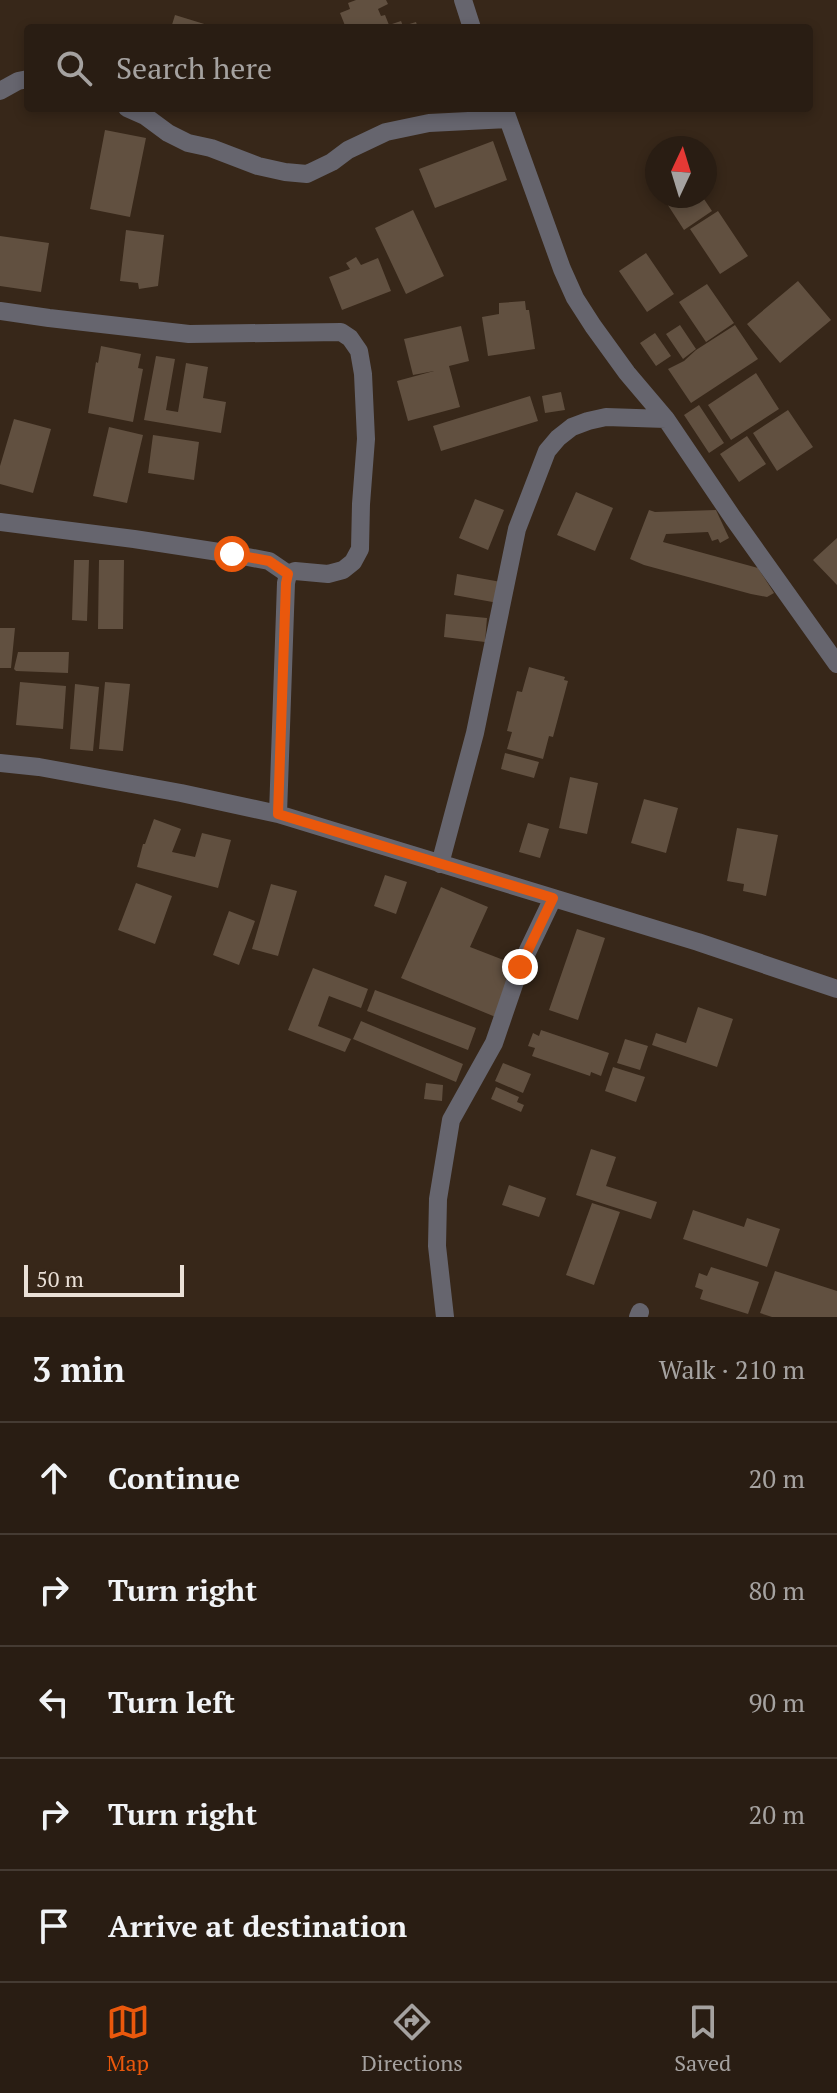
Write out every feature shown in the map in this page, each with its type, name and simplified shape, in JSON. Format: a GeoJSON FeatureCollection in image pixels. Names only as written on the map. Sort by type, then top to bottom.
{"type":"FeatureCollection","features":[{"type":"Feature","properties":{"kind":"street"},"geometry":{"type":"LineString","coordinates":[[463,0],[471,24]]}},
{"type":"Feature","properties":{"kind":"street"},"geometry":{"type":"LineString","coordinates":[[0,91],[24,80]]}},
{"type":"Feature","properties":{"kind":"street"},"geometry":{"type":"LineString","coordinates":[[136,112],[188,143],[211,148],[258,166],[307,174],[386,132],[429,123],[506,114],[575,298],[627,373],[666,419],[837,664]]}},
{"type":"Feature","properties":{"kind":"street"},"geometry":{"type":"LineString","coordinates":[[0,311],[189,334],[341,332],[350,338],[359,351],[363,374],[366,439],[360,549],[353,562],[343,570],[328,574],[295,571],[288,574]]}},
{"type":"Feature","properties":{"kind":"street"},"geometry":{"type":"LineString","coordinates":[[440,864],[475,733],[517,529],[547,451],[572,427],[588,421],[606,417],[666,419]]}},
{"type":"Feature","properties":{"kind":"street"},"geometry":{"type":"LineString","coordinates":[[0,522],[232,554],[269,561],[288,574]]}},
{"type":"Feature","properties":{"kind":"street"},"geometry":{"type":"LineString","coordinates":[[278,814],[288,574]]}},
{"type":"Feature","properties":{"kind":"street"},"geometry":{"type":"LineString","coordinates":[[0,763],[165,790],[278,814],[698,942],[837,989]]}},
{"type":"Feature","properties":{"kind":"street"},"geometry":{"type":"LineString","coordinates":[[445,1317],[437,1246],[438,1199],[451,1120],[494,1043],[520,967],[553,898]]}},
{"type":"Feature","properties":{"kind":"building"},"geometry":{"type":"Polygon","coordinates":[[[386,0],[388,4],[378,9],[389,24],[344,24],[340,13],[350,9],[348,3],[386,0]]]}},
{"type":"Feature","properties":{"kind":"building"},"geometry":{"type":"Polygon","coordinates":[[[175,15],[204,24],[172,24],[175,15]]]}},
{"type":"Feature","properties":{"kind":"building"},"geometry":{"type":"Polygon","coordinates":[[[105,130],[146,138],[130,217],[90,209],[105,130]]]}},
{"type":"Feature","properties":{"kind":"building"},"geometry":{"type":"Polygon","coordinates":[[[493,141],[507,180],[435,208],[419,169],[493,141]]]}},
{"type":"Feature","properties":{"kind":"building"},"geometry":{"type":"Polygon","coordinates":[[[670,208],[710,208],[712,211],[684,230],[670,208]]]}},
{"type":"Feature","properties":{"kind":"building"},"geometry":{"type":"Polygon","coordinates":[[[413,210],[444,276],[406,294],[375,228],[413,210]]]}},
{"type":"Feature","properties":{"kind":"building"},"geometry":{"type":"Polygon","coordinates":[[[718,211],[748,256],[720,274],[690,229],[718,211]]]}},
{"type":"Feature","properties":{"kind":"building"},"geometry":{"type":"Polygon","coordinates":[[[126,230],[164,235],[158,286],[139,289],[138,283],[120,281],[126,230]]]}},
{"type":"Feature","properties":{"kind":"building"},"geometry":{"type":"Polygon","coordinates":[[[0,236],[49,243],[41,292],[0,286],[0,236]]]}},
{"type":"Feature","properties":{"kind":"building"},"geometry":{"type":"Polygon","coordinates":[[[646,253],[674,294],[647,312],[619,271],[646,253]]]}},
{"type":"Feature","properties":{"kind":"building"},"geometry":{"type":"Polygon","coordinates":[[[356,257],[361,265],[378,258],[391,291],[342,310],[329,277],[350,269],[346,263],[356,257]]]}},
{"type":"Feature","properties":{"kind":"building"},"geometry":{"type":"Polygon","coordinates":[[[798,281],[831,320],[780,363],[747,324],[798,281]]]}},
{"type":"Feature","properties":{"kind":"building"},"geometry":{"type":"Polygon","coordinates":[[[707,284],[734,323],[706,342],[679,302],[707,284]]]}},
{"type":"Feature","properties":{"kind":"building"},"geometry":{"type":"Polygon","coordinates":[[[525,301],[535,349],[488,356],[482,317],[499,314],[499,303],[525,301]]]}},
{"type":"Feature","properties":{"kind":"building"},"geometry":{"type":"Polygon","coordinates":[[[680,325],[696,349],[683,359],[666,334],[680,325]]]}},
{"type":"Feature","properties":{"kind":"building"},"geometry":{"type":"Polygon","coordinates":[[[735,325],[758,359],[691,403],[668,369],[735,325]]]}},
{"type":"Feature","properties":{"kind":"building"},"geometry":{"type":"Polygon","coordinates":[[[461,326],[469,361],[449,366],[460,407],[408,421],[397,381],[434,371],[413,375],[404,339],[461,326]]]}},
{"type":"Feature","properties":{"kind":"building"},"geometry":{"type":"Polygon","coordinates":[[[655,333],[671,356],[656,366],[640,343],[655,333]]]}},
{"type":"Feature","properties":{"kind":"building"},"geometry":{"type":"Polygon","coordinates":[[[101,346],[141,354],[138,368],[143,369],[133,422],[88,413],[101,346]]]}},
{"type":"Feature","properties":{"kind":"building"},"geometry":{"type":"Polygon","coordinates":[[[156,356],[175,359],[166,410],[178,412],[186,363],[208,367],[203,398],[226,402],[221,433],[144,420],[156,356]]]}},
{"type":"Feature","properties":{"kind":"building"},"geometry":{"type":"Polygon","coordinates":[[[756,373],[779,409],[731,440],[708,405],[756,373]]]}},
{"type":"Feature","properties":{"kind":"building"},"geometry":{"type":"Polygon","coordinates":[[[561,392],[565,410],[545,413],[542,396],[561,392]]]}},
{"type":"Feature","properties":{"kind":"building"},"geometry":{"type":"Polygon","coordinates":[[[530,396],[538,421],[441,451],[433,426],[530,396]]]}},
{"type":"Feature","properties":{"kind":"building"},"geometry":{"type":"Polygon","coordinates":[[[699,405],[724,443],[709,453],[684,415],[699,405]]]}},
{"type":"Feature","properties":{"kind":"building"},"geometry":{"type":"Polygon","coordinates":[[[788,410],[813,447],[777,471],[753,433],[788,410]]]}},
{"type":"Feature","properties":{"kind":"building"},"geometry":{"type":"Polygon","coordinates":[[[14,419],[51,429],[33,493],[0,484],[0,466],[14,419]]]}},
{"type":"Feature","properties":{"kind":"building"},"geometry":{"type":"Polygon","coordinates":[[[109,427],[143,435],[127,503],[93,496],[109,427]]]}},
{"type":"Feature","properties":{"kind":"building"},"geometry":{"type":"Polygon","coordinates":[[[153,435],[199,442],[194,480],[148,473],[153,435]]]}},
{"type":"Feature","properties":{"kind":"building"},"geometry":{"type":"Polygon","coordinates":[[[747,436],[766,464],[739,482],[720,454],[747,436]]]}},
{"type":"Feature","properties":{"kind":"building"},"geometry":{"type":"Polygon","coordinates":[[[576,492],[613,508],[595,551],[557,535],[576,492]]]}},
{"type":"Feature","properties":{"kind":"building"},"geometry":{"type":"Polygon","coordinates":[[[475,499],[504,510],[488,550],[459,538],[475,499]]]}},
{"type":"Feature","properties":{"kind":"building"},"geometry":{"type":"Polygon","coordinates":[[[649,510],[716,510],[729,538],[720,543],[718,539],[712,541],[708,532],[666,534],[663,542],[758,568],[774,593],[767,597],[751,594],[630,559],[649,510]]]}},
{"type":"Feature","properties":{"kind":"building"},"geometry":{"type":"Polygon","coordinates":[[[837,538],[837,585],[813,560],[837,538]]]}},
{"type":"Feature","properties":{"kind":"building"},"geometry":{"type":"Polygon","coordinates":[[[74,560],[89,560],[87,621],[72,620],[74,560]]]}},
{"type":"Feature","properties":{"kind":"building"},"geometry":{"type":"Polygon","coordinates":[[[99,560],[124,560],[123,629],[98,629],[99,560]]]}},
{"type":"Feature","properties":{"kind":"building"},"geometry":{"type":"Polygon","coordinates":[[[457,574],[501,582],[498,603],[454,595],[457,574]]]}},
{"type":"Feature","properties":{"kind":"building"},"geometry":{"type":"Polygon","coordinates":[[[446,614],[487,618],[485,642],[444,637],[446,614]]]}},
{"type":"Feature","properties":{"kind":"building"},"geometry":{"type":"Polygon","coordinates":[[[0,628],[15,628],[11,668],[0,668],[0,628]]]}},
{"type":"Feature","properties":{"kind":"building"},"geometry":{"type":"Polygon","coordinates":[[[18,652],[69,652],[68,673],[16,671],[18,652]]]}},
{"type":"Feature","properties":{"kind":"building"},"geometry":{"type":"Polygon","coordinates":[[[529,667],[565,677],[564,680],[568,681],[553,737],[549,736],[543,759],[507,749],[512,732],[507,731],[517,691],[522,692],[529,667]]]}},
{"type":"Feature","properties":{"kind":"building"},"geometry":{"type":"Polygon","coordinates":[[[20,682],[66,686],[63,729],[16,725],[20,682]]]}},
{"type":"Feature","properties":{"kind":"building"},"geometry":{"type":"Polygon","coordinates":[[[105,682],[130,684],[123,751],[99,749],[105,682]]]}},
{"type":"Feature","properties":{"kind":"building"},"geometry":{"type":"Polygon","coordinates":[[[75,684],[99,687],[93,751],[70,749],[75,684]]]}},
{"type":"Feature","properties":{"kind":"building"},"geometry":{"type":"Polygon","coordinates":[[[505,753],[539,762],[534,778],[501,769],[505,753]]]}},
{"type":"Feature","properties":{"kind":"building"},"geometry":{"type":"Polygon","coordinates":[[[570,777],[598,783],[587,834],[559,828],[570,777]]]}},
{"type":"Feature","properties":{"kind":"building"},"geometry":{"type":"Polygon","coordinates":[[[644,799],[678,808],[666,853],[631,843],[644,799]]]}},
{"type":"Feature","properties":{"kind":"building"},"geometry":{"type":"Polygon","coordinates":[[[154,819],[181,829],[172,852],[195,857],[202,833],[231,840],[218,888],[137,867],[154,819]]]}},
{"type":"Feature","properties":{"kind":"building"},"geometry":{"type":"Polygon","coordinates":[[[528,823],[549,829],[540,858],[519,852],[528,823]]]}},
{"type":"Feature","properties":{"kind":"building"},"geometry":{"type":"Polygon","coordinates":[[[737,828],[778,835],[766,896],[743,891],[744,884],[727,881],[737,828]]]}},
{"type":"Feature","properties":{"kind":"building"},"geometry":{"type":"Polygon","coordinates":[[[385,875],[407,882],[396,914],[374,906],[385,875]]]}},
{"type":"Feature","properties":{"kind":"building"},"geometry":{"type":"Polygon","coordinates":[[[136,883],[172,896],[155,944],[118,930],[136,883]]]}},
{"type":"Feature","properties":{"kind":"building"},"geometry":{"type":"Polygon","coordinates":[[[271,884],[297,891],[278,956],[252,949],[271,884]]]}},
{"type":"Feature","properties":{"kind":"building"},"geometry":{"type":"Polygon","coordinates":[[[441,887],[488,907],[470,947],[519,966],[498,1018],[401,978],[441,887]]]}},
{"type":"Feature","properties":{"kind":"building"},"geometry":{"type":"Polygon","coordinates":[[[229,911],[255,921],[239,965],[213,955],[229,911]]]}},
{"type":"Feature","properties":{"kind":"building"},"geometry":{"type":"Polygon","coordinates":[[[577,929],[605,938],[578,1020],[549,1010],[577,929]]]}},
{"type":"Feature","properties":{"kind":"building"},"geometry":{"type":"Polygon","coordinates":[[[313,968],[368,989],[361,1008],[329,996],[318,1026],[351,1039],[345,1052],[288,1030],[313,968]]]}},
{"type":"Feature","properties":{"kind":"building"},"geometry":{"type":"Polygon","coordinates":[[[375,990],[476,1028],[468,1050],[367,1011],[375,990]]]}},
{"type":"Feature","properties":{"kind":"building"},"geometry":{"type":"Polygon","coordinates":[[[698,1007],[733,1019],[717,1067],[652,1045],[656,1033],[686,1043],[698,1007]]]}},
{"type":"Feature","properties":{"kind":"building"},"geometry":{"type":"Polygon","coordinates":[[[361,1021],[463,1064],[456,1082],[353,1039],[361,1021]]]}},
{"type":"Feature","properties":{"kind":"building"},"geometry":{"type":"Polygon","coordinates":[[[541,1030],[609,1053],[601,1076],[591,1072],[590,1076],[532,1056],[535,1048],[528,1046],[533,1033],[539,1036],[541,1030]]]}},
{"type":"Feature","properties":{"kind":"building"},"geometry":{"type":"Polygon","coordinates":[[[625,1039],[648,1046],[640,1070],[617,1063],[625,1039]]]}},
{"type":"Feature","properties":{"kind":"building"},"geometry":{"type":"Polygon","coordinates":[[[503,1063],[531,1074],[523,1093],[495,1081],[503,1063]]]}},
{"type":"Feature","properties":{"kind":"building"},"geometry":{"type":"Polygon","coordinates":[[[613,1067],[645,1077],[636,1102],[605,1091],[613,1067]]]}},
{"type":"Feature","properties":{"kind":"building"},"geometry":{"type":"Polygon","coordinates":[[[426,1083],[443,1085],[442,1101],[424,1099],[426,1083]]]}},
{"type":"Feature","properties":{"kind":"building"},"geometry":{"type":"Polygon","coordinates":[[[496,1087],[519,1097],[517,1102],[524,1105],[521,1112],[491,1099],[496,1087]]]}},
{"type":"Feature","properties":{"kind":"building"},"geometry":{"type":"Polygon","coordinates":[[[591,1149],[616,1157],[606,1186],[657,1202],[651,1219],[576,1195],[591,1149]]]}},
{"type":"Feature","properties":{"kind":"building"},"geometry":{"type":"Polygon","coordinates":[[[509,1185],[546,1198],[539,1217],[502,1205],[509,1185]]]}},
{"type":"Feature","properties":{"kind":"building"},"geometry":{"type":"Polygon","coordinates":[[[592,1203],[620,1212],[594,1285],[566,1275],[592,1203]]]}},
{"type":"Feature","properties":{"kind":"building"},"geometry":{"type":"Polygon","coordinates":[[[693,1210],[744,1227],[747,1218],[780,1229],[767,1267],[683,1239],[693,1210]]]}},
{"type":"Feature","properties":{"kind":"building"},"geometry":{"type":"Polygon","coordinates":[[[711,1267],[759,1282],[748,1314],[700,1299],[703,1290],[695,1287],[699,1273],[707,1276],[711,1267]]]}},
{"type":"Feature","properties":{"kind":"building"},"geometry":{"type":"Polygon","coordinates":[[[775,1271],[837,1291],[837,1317],[772,1317],[760,1313],[775,1271]]]}},
{"type":"Feature","properties":{"kind":"route"},"geometry":{"type":"LineString","coordinates":[[232,554],[269,561],[288,574],[278,814],[553,898],[520,967]]}}]}
